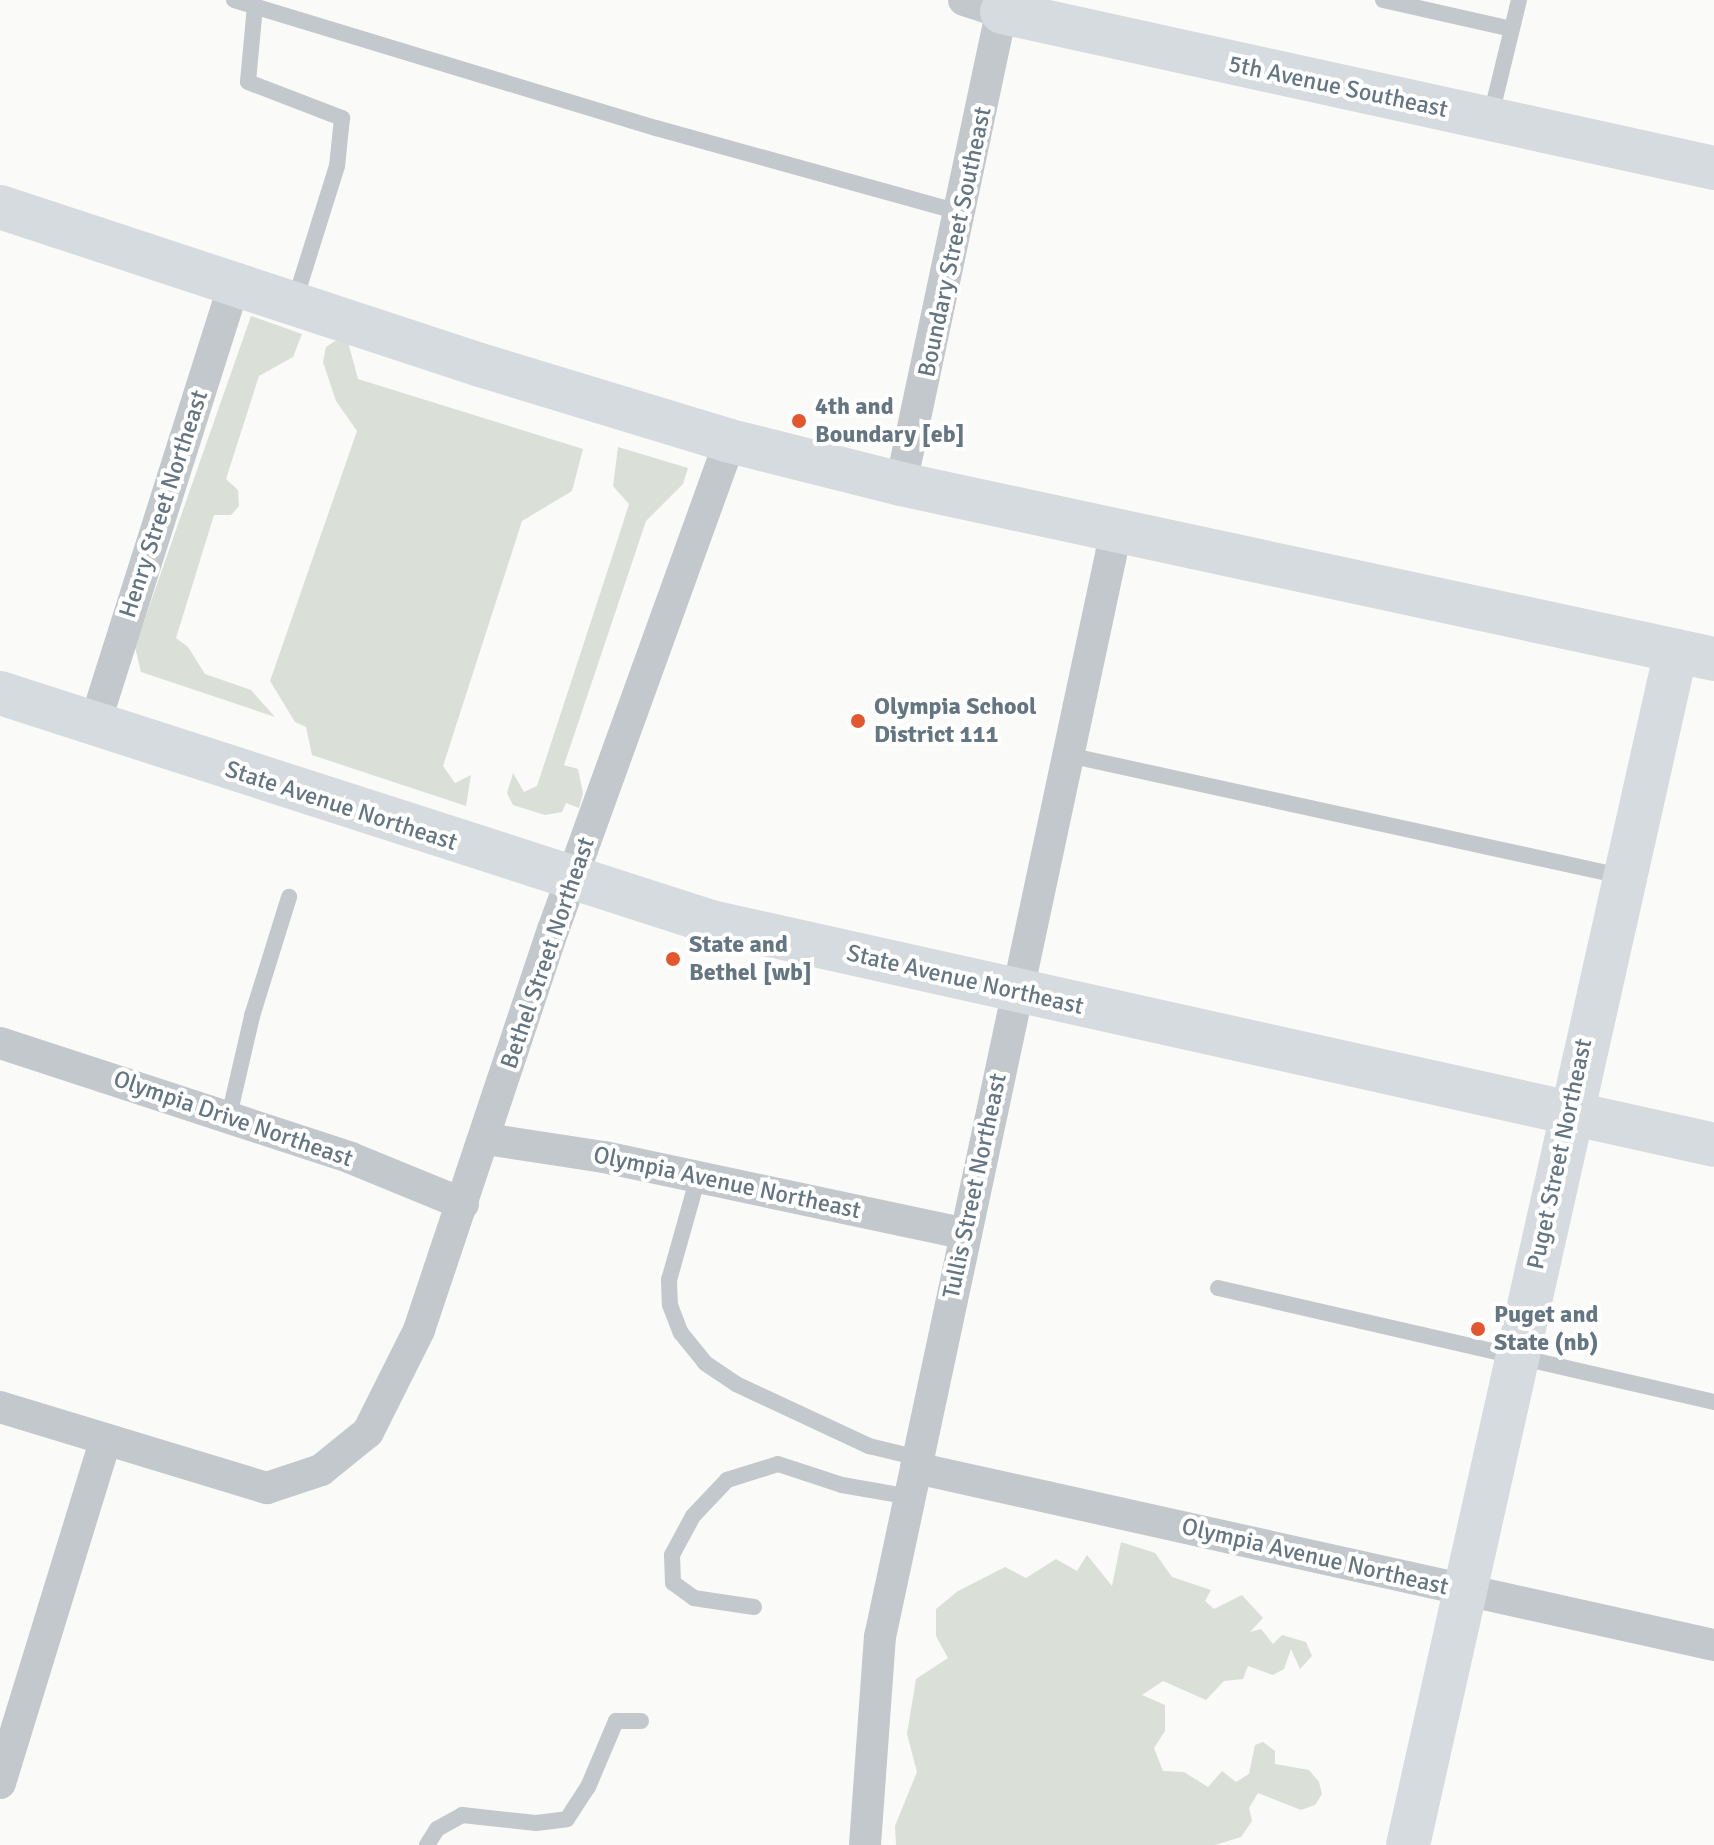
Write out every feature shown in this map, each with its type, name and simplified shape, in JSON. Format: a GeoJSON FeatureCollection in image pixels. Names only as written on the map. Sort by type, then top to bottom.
{"type":"FeatureCollection","features":[{"type":"Feature","properties":{"kind":"main road","name":"5th Avenue Southeast"},"geometry":{"type":"LineString","coordinates":[[990,4],[1490,121],[1714,168]]}},
{"type":"Feature","properties":{"kind":"main road"},"geometry":{"type":"LineString","coordinates":[[0,207],[293,304],[730,441],[901,484],[1695,655]]}},
{"type":"Feature","properties":{"kind":"main road","name":"Puget Street Northeast"},"geometry":{"type":"LineString","coordinates":[[1408,1845],[1621,876],[1695,655]]}},
{"type":"Feature","properties":{"kind":"main road","name":"State Avenue Northeast"},"geometry":{"type":"LineString","coordinates":[[0,693],[571,880],[711,922],[1016,993],[1714,1145]]}},
{"type":"Feature","properties":{"kind":"street","name":"Boundary Street Southeast"},"geometry":{"type":"LineString","coordinates":[[901,484],[962,213],[990,4]]}},
{"type":"Feature","properties":{"kind":"street","name":"Henry Street Northeast"},"geometry":{"type":"LineString","coordinates":[[95,723],[234,284]]}},
{"type":"Feature","properties":{"kind":"street","name":"Bethel Street Northeast"},"geometry":{"type":"LineString","coordinates":[[0,1407],[267,1488],[321,1470],[368,1432],[419,1330],[571,880],[730,441]]}},
{"type":"Feature","properties":{"kind":"street","name":"Tullis Street Northeast"},"geometry":{"type":"LineString","coordinates":[[865,1845],[880,1637],[1116,531]]}},
{"type":"Feature","properties":{"kind":"street","name":"Olympia Drive Northeast"},"geometry":{"type":"LineString","coordinates":[[0,1043],[351,1158],[463,1204]]}},
{"type":"Feature","properties":{"kind":"street","name":"Olympia Avenue Northeast"},"geometry":{"type":"LineString","coordinates":[[486,1139],[698,1177],[966,1234]]}},
{"type":"Feature","properties":{"kind":"street"},"geometry":{"type":"LineString","coordinates":[[0,1783],[105,1441]]}},
{"type":"Feature","properties":{"kind":"street","name":"Olympia Avenue Northeast"},"geometry":{"type":"LineString","coordinates":[[915,1474],[1714,1645]]}},
{"type":"Feature","properties":{"kind":"lane"},"geometry":{"type":"LineString","coordinates":[[234,0],[656,128],[962,213]]}},
{"type":"Feature","properties":{"kind":"lane"},"geometry":{"type":"LineString","coordinates":[[1383,0],[1512,29]]}},
{"type":"Feature","properties":{"kind":"lane"},"geometry":{"type":"LineString","coordinates":[[1490,121],[1519,0]]}},
{"type":"Feature","properties":{"kind":"lane"},"geometry":{"type":"LineString","coordinates":[[255,6],[248,82],[342,118],[337,166],[293,304]]}},
{"type":"Feature","properties":{"kind":"lane"},"geometry":{"type":"LineString","coordinates":[[1068,755],[1621,876]]}},
{"type":"Feature","properties":{"kind":"lane"},"geometry":{"type":"LineString","coordinates":[[229,1116],[252,1016],[289,897]]}},
{"type":"Feature","properties":{"kind":"lane"},"geometry":{"type":"LineString","coordinates":[[698,1177],[669,1280],[670,1305],[681,1333],[705,1363],[736,1384],[869,1446],[915,1474]]}},
{"type":"Feature","properties":{"kind":"lane"},"geometry":{"type":"LineString","coordinates":[[1218,1288],[1514,1360],[1714,1402]]}},
{"type":"Feature","properties":{"kind":"lane"},"geometry":{"type":"LineString","coordinates":[[754,1607],[694,1598],[673,1583],[672,1555],[693,1516],[727,1480],[778,1464],[842,1485],[915,1474]]}},
{"type":"Feature","properties":{"kind":"lane"},"geometry":{"type":"LineString","coordinates":[[427,1845],[437,1829],[462,1815],[536,1823],[567,1819],[584,1796],[616,1721],[641,1721]]}},
{"type":"Feature","properties":{"kind":"shaded area"},"geometry":{"type":"Polygon","coordinates":[[[251,316],[302,334],[293,357],[259,376],[226,479],[238,490],[239,506],[231,515],[214,515],[176,638],[188,647],[205,674],[251,690],[275,717],[141,672],[135,647],[251,316]]]}},
{"type":"Feature","properties":{"kind":"shaded area"},"geometry":{"type":"Polygon","coordinates":[[[335,341],[348,342],[358,379],[583,449],[572,491],[522,521],[443,766],[455,783],[471,775],[466,806],[312,755],[306,727],[295,722],[270,681],[357,431],[336,401],[323,362],[326,347],[335,341]]]}},
{"type":"Feature","properties":{"kind":"shaded area"},"geometry":{"type":"Polygon","coordinates":[[[618,447],[688,468],[683,484],[646,521],[564,765],[578,769],[583,793],[579,808],[566,803],[562,812],[545,815],[513,805],[507,793],[513,773],[524,792],[537,786],[615,548],[629,504],[613,486],[618,447]]]}},
{"type":"Feature","properties":{"kind":"shaded area"},"geometry":{"type":"Polygon","coordinates":[[[1121,1542],[1155,1553],[1172,1577],[1211,1590],[1205,1601],[1214,1609],[1242,1595],[1263,1618],[1250,1632],[1261,1629],[1273,1644],[1282,1635],[1306,1642],[1312,1656],[1300,1669],[1291,1649],[1284,1669],[1273,1675],[1248,1666],[1243,1679],[1224,1681],[1206,1700],[1163,1681],[1142,1695],[1165,1705],[1165,1731],[1154,1748],[1163,1771],[1184,1772],[1208,1787],[1222,1771],[1236,1782],[1249,1774],[1255,1745],[1263,1742],[1275,1751],[1275,1764],[1309,1770],[1319,1782],[1322,1794],[1315,1805],[1301,1810],[1258,1793],[1249,1808],[1252,1821],[1241,1837],[1215,1845],[896,1845],[895,1826],[917,1772],[907,1734],[916,1679],[948,1658],[936,1636],[936,1609],[958,1591],[1005,1567],[1026,1578],[1056,1559],[1077,1571],[1087,1555],[1112,1586],[1121,1542]]]}},
{"type":"Feature","properties":{"kind":"place","name":"4th and Boundary [eb]"},"geometry":{"type":"Point","coordinates":[799,421]}},
{"type":"Feature","properties":{"kind":"place","name":"Olympia School District 111"},"geometry":{"type":"Point","coordinates":[858,721]}},
{"type":"Feature","properties":{"kind":"place","name":"State and Bethel [wb]"},"geometry":{"type":"Point","coordinates":[673,959]}},
{"type":"Feature","properties":{"kind":"place","name":"Puget and State (nb)"},"geometry":{"type":"Point","coordinates":[1478,1329]}}]}
